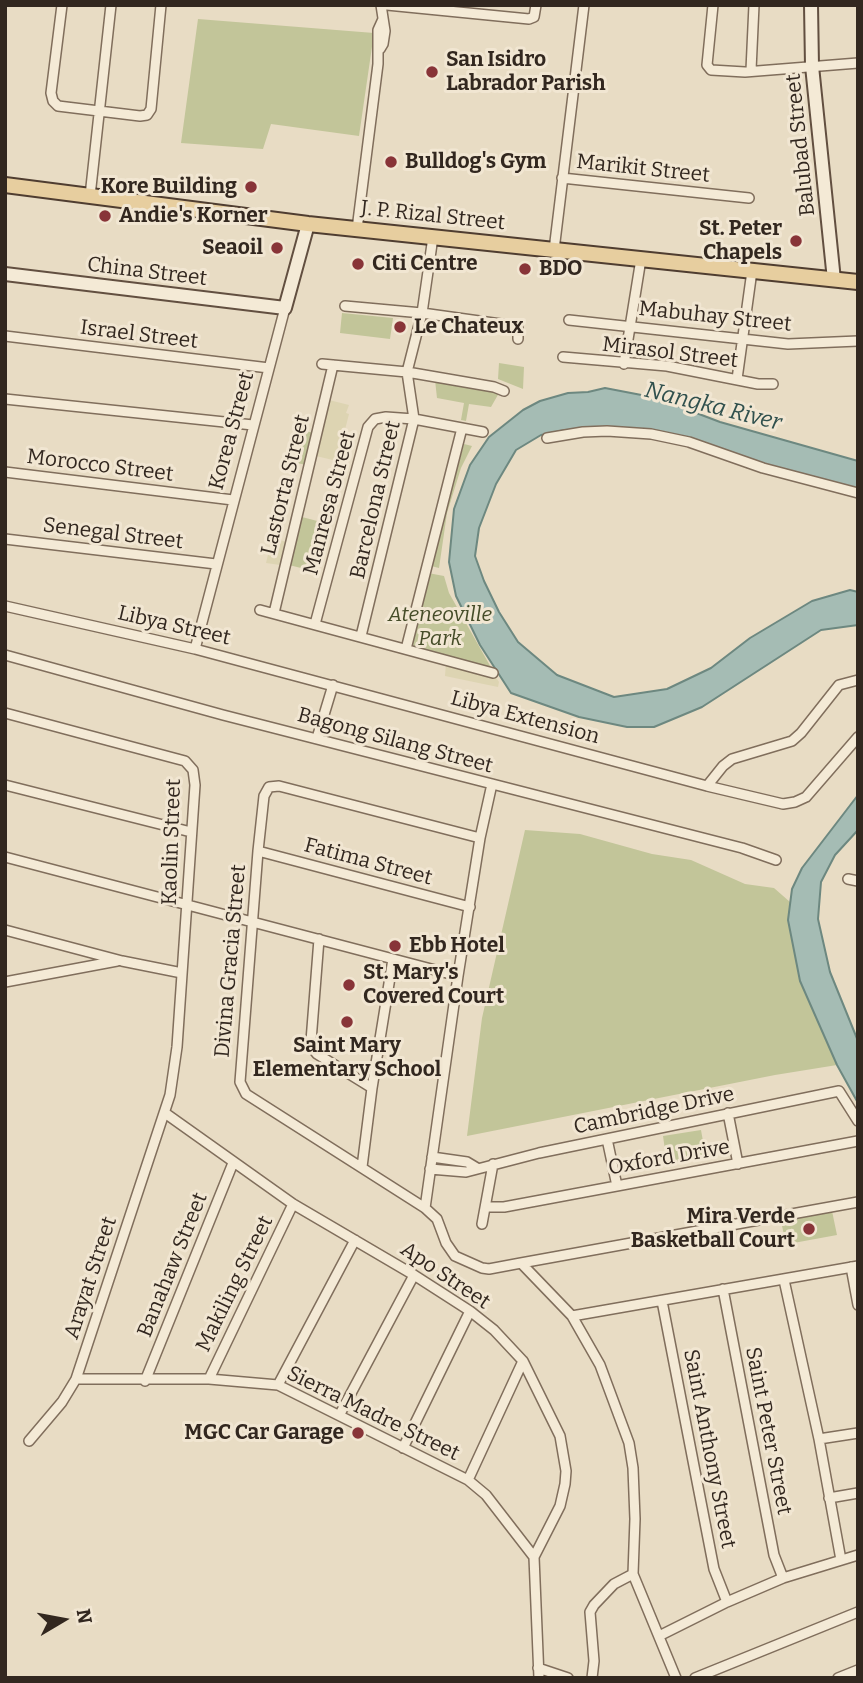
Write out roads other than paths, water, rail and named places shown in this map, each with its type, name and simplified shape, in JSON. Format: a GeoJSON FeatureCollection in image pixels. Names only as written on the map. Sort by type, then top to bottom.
{"type":"FeatureCollection","features":[{"type":"Feature","properties":{"kind":"main road","name":"J. P. Rizal Street"},"geometry":{"type":"LineString","coordinates":[[5,185],[308,224],[858,282]]}},
{"type":"Feature","properties":{"kind":"street"},"geometry":{"type":"LineString","coordinates":[[62,5],[51,93],[53,101],[58,106],[140,116],[147,115],[151,109],[161,5]]}},
{"type":"Feature","properties":{"kind":"street"},"geometry":{"type":"LineString","coordinates":[[90,196],[111,5]]}},
{"type":"Feature","properties":{"kind":"street"},"geometry":{"type":"LineString","coordinates":[[357,229],[379,51],[383,44],[381,5]]}},
{"type":"Feature","properties":{"kind":"street"},"geometry":{"type":"LineString","coordinates":[[387,5],[529,19],[534,17],[536,5]]}},
{"type":"Feature","properties":{"kind":"street"},"geometry":{"type":"LineString","coordinates":[[562,178],[584,5]]}},
{"type":"Feature","properties":{"kind":"street"},"geometry":{"type":"LineString","coordinates":[[713,5],[707,65],[713,71],[858,63]]}},
{"type":"Feature","properties":{"kind":"street"},"geometry":{"type":"LineString","coordinates":[[751,70],[754,5]]}},
{"type":"Feature","properties":{"kind":"street","name":"Balubad Street"},"geometry":{"type":"LineString","coordinates":[[811,5],[813,66],[834,280]]}},
{"type":"Feature","properties":{"kind":"street","name":"Marikit Street"},"geometry":{"type":"LineString","coordinates":[[554,250],[562,178],[749,198]]}},
{"type":"Feature","properties":{"kind":"street","name":"Korea Street"},"geometry":{"type":"LineString","coordinates":[[195,649],[308,224]]}},
{"type":"Feature","properties":{"kind":"street"},"geometry":{"type":"LineString","coordinates":[[407,372],[422,313],[433,237]]}},
{"type":"Feature","properties":{"kind":"street"},"geometry":{"type":"LineString","coordinates":[[624,364],[641,259]]}},
{"type":"Feature","properties":{"kind":"street"},"geometry":{"type":"LineString","coordinates":[[737,379],[752,271]]}},
{"type":"Feature","properties":{"kind":"street","name":"China Street"},"geometry":{"type":"LineString","coordinates":[[5,274],[285,308]]}},
{"type":"Feature","properties":{"kind":"street"},"geometry":{"type":"LineString","coordinates":[[345,306],[515,326],[518,328],[518,339]]}},
{"type":"Feature","properties":{"kind":"street","name":"Mabuhay Street"},"geometry":{"type":"LineString","coordinates":[[569,320],[788,344],[858,341]]}},
{"type":"Feature","properties":{"kind":"street","name":"Israel Street"},"geometry":{"type":"LineString","coordinates":[[5,337],[269,368]]}},
{"type":"Feature","properties":{"kind":"street","name":"Mirasol Street"},"geometry":{"type":"LineString","coordinates":[[564,357],[667,366],[758,384],[773,384]]}},
{"type":"Feature","properties":{"kind":"street"},"geometry":{"type":"LineString","coordinates":[[322,364],[407,372],[505,391]]}},
{"type":"Feature","properties":{"kind":"street","name":"Lastorta Street"},"geometry":{"type":"LineString","coordinates":[[274,613],[333,366]]}},
{"type":"Feature","properties":{"kind":"street","name":"Barcelona Street"},"geometry":{"type":"LineString","coordinates":[[361,636],[414,419],[407,372]]}},
{"type":"Feature","properties":{"kind":"street"},"geometry":{"type":"LineString","coordinates":[[5,399],[253,425]]}},
{"type":"Feature","properties":{"kind":"street","name":"Manresa Street"},"geometry":{"type":"LineString","coordinates":[[315,624],[368,426],[374,419],[414,419],[483,432]]}},
{"type":"Feature","properties":{"kind":"street"},"geometry":{"type":"LineString","coordinates":[[406,649],[462,428]]}},
{"type":"Feature","properties":{"kind":"street"},"geometry":{"type":"LineString","coordinates":[[547,438],[588,432],[651,434],[689,442],[763,468],[858,493]]}},
{"type":"Feature","properties":{"kind":"street","name":"Morocco Street"},"geometry":{"type":"LineString","coordinates":[[5,472],[233,500]]}},
{"type":"Feature","properties":{"kind":"street","name":"Senegal Street"},"geometry":{"type":"LineString","coordinates":[[5,539],[216,564]]}},
{"type":"Feature","properties":{"kind":"street","name":"Libya Street"},"geometry":{"type":"LineString","coordinates":[[5,606],[195,649],[334,685]]}},
{"type":"Feature","properties":{"kind":"street"},"geometry":{"type":"LineString","coordinates":[[260,610],[493,673]]}},
{"type":"Feature","properties":{"kind":"street","name":"Bagong Silang Street"},"geometry":{"type":"LineString","coordinates":[[5,655],[742,848],[776,860]]}},
{"type":"Feature","properties":{"kind":"street"},"geometry":{"type":"LineString","coordinates":[[707,786],[723,766],[732,760],[792,741],[802,733],[839,685],[858,680]]}},
{"type":"Feature","properties":{"kind":"street"},"geometry":{"type":"LineString","coordinates":[[317,738],[334,685]]}},
{"type":"Feature","properties":{"kind":"street","name":"Libya Extension"},"geometry":{"type":"LineString","coordinates":[[334,685],[783,804],[806,797],[858,737]]}},
{"type":"Feature","properties":{"kind":"street","name":"Kaolin Street"},"geometry":{"type":"LineString","coordinates":[[5,713],[185,761],[195,776],[174,1073],[165,1113]]}},
{"type":"Feature","properties":{"kind":"street"},"geometry":{"type":"LineString","coordinates":[[492,784],[480,838],[458,976],[425,1208],[437,1219],[446,1243],[455,1256],[489,1269],[858,1202]]}},
{"type":"Feature","properties":{"kind":"street"},"geometry":{"type":"LineString","coordinates":[[5,785],[191,832]]}},
{"type":"Feature","properties":{"kind":"street","name":"Divina Gracia Street"},"geometry":{"type":"LineString","coordinates":[[425,1208],[246,1094],[241,1087],[239,1077],[251,921],[264,796],[269,787],[279,786],[480,838]]}},
{"type":"Feature","properties":{"kind":"street","name":"Fatima Street"},"geometry":{"type":"LineString","coordinates":[[258,850],[470,907]]}},
{"type":"Feature","properties":{"kind":"street"},"geometry":{"type":"LineString","coordinates":[[5,857],[458,976]]}},
{"type":"Feature","properties":{"kind":"street"},"geometry":{"type":"LineString","coordinates":[[5,930],[122,961],[182,973]]}},
{"type":"Feature","properties":{"kind":"street"},"geometry":{"type":"LineString","coordinates":[[319,939],[311,1041],[313,1049],[372,1088]]}},
{"type":"Feature","properties":{"kind":"street"},"geometry":{"type":"LineString","coordinates":[[362,1167],[393,959]]}},
{"type":"Feature","properties":{"kind":"street"},"geometry":{"type":"LineString","coordinates":[[5,982],[122,961]]}},
{"type":"Feature","properties":{"kind":"street","name":"Cambridge Drive"},"geometry":{"type":"LineString","coordinates":[[430,1169],[467,1172],[607,1139],[839,1091],[858,1121]]}},
{"type":"Feature","properties":{"kind":"street","name":"Apo Street"},"geometry":{"type":"LineString","coordinates":[[165,1113],[293,1204],[470,1311],[494,1330],[523,1361],[560,1436],[566,1471],[559,1506],[534,1557]]}},
{"type":"Feature","properties":{"kind":"street","name":"Arayat Street"},"geometry":{"type":"LineString","coordinates":[[29,1441],[62,1402],[76,1379],[165,1113]]}},
{"type":"Feature","properties":{"kind":"street"},"geometry":{"type":"LineString","coordinates":[[728,1113],[738,1164]]}},
{"type":"Feature","properties":{"kind":"street"},"geometry":{"type":"LineString","coordinates":[[607,1139],[617,1186]]}},
{"type":"Feature","properties":{"kind":"street","name":"Oxford Drive"},"geometry":{"type":"LineString","coordinates":[[487,1207],[503,1207],[858,1141]]}},
{"type":"Feature","properties":{"kind":"street","name":"Cambridge Drive"},"geometry":{"type":"LineString","coordinates":[[432,1157],[467,1162],[477,1168]]}},
{"type":"Feature","properties":{"kind":"street","name":"Banahaw Street"},"geometry":{"type":"LineString","coordinates":[[145,1381],[233,1163]]}},
{"type":"Feature","properties":{"kind":"street"},"geometry":{"type":"LineString","coordinates":[[482,1224],[493,1164]]}},
{"type":"Feature","properties":{"kind":"street","name":"Makiling Street"},"geometry":{"type":"LineString","coordinates":[[209,1379],[293,1204]]}},
{"type":"Feature","properties":{"kind":"street"},"geometry":{"type":"LineString","coordinates":[[278,1385],[355,1240]]}},
{"type":"Feature","properties":{"kind":"street"},"geometry":{"type":"LineString","coordinates":[[521,1263],[572,1315],[600,1365],[629,1443],[633,1468],[633,1574],[677,1678]]}},
{"type":"Feature","properties":{"kind":"street"},"geometry":{"type":"LineString","coordinates":[[572,1315],[854,1266],[858,1305]]}},
{"type":"Feature","properties":{"kind":"street"},"geometry":{"type":"LineString","coordinates":[[340,1414],[414,1275]]}},
{"type":"Feature","properties":{"kind":"street"},"geometry":{"type":"LineString","coordinates":[[784,1280],[819,1439],[841,1560]]}},
{"type":"Feature","properties":{"kind":"street","name":"Saint Peter Street"},"geometry":{"type":"LineString","coordinates":[[723,1289],[774,1555],[783,1578]]}},
{"type":"Feature","properties":{"kind":"street","name":"Saint Anthony Street"},"geometry":{"type":"LineString","coordinates":[[662,1301],[714,1569],[727,1602]]}},
{"type":"Feature","properties":{"kind":"street"},"geometry":{"type":"LineString","coordinates":[[403,1448],[470,1311]]}},
{"type":"Feature","properties":{"kind":"street"},"geometry":{"type":"LineString","coordinates":[[468,1480],[523,1361]]}},
{"type":"Feature","properties":{"kind":"street","name":"Sierra Madre Street"},"geometry":{"type":"LineString","coordinates":[[76,1379],[209,1379],[278,1385],[468,1480],[486,1495],[534,1557]]}},
{"type":"Feature","properties":{"kind":"street"},"geometry":{"type":"LineString","coordinates":[[819,1439],[858,1433]]}},
{"type":"Feature","properties":{"kind":"street"},"geometry":{"type":"LineString","coordinates":[[829,1498],[858,1493]]}},
{"type":"Feature","properties":{"kind":"street"},"geometry":{"type":"LineString","coordinates":[[659,1636],[783,1578],[858,1555]]}},
{"type":"Feature","properties":{"kind":"street"},"geometry":{"type":"LineString","coordinates":[[534,1557],[539,1673],[568,1678]]}},
{"type":"Feature","properties":{"kind":"street"},"geometry":{"type":"LineString","coordinates":[[592,1678],[594,1661],[590,1612],[614,1584],[633,1574]]}},
{"type":"Feature","properties":{"kind":"street"},"geometry":{"type":"LineString","coordinates":[[695,1678],[858,1612]]}},
{"type":"Feature","properties":{"kind":"street"},"geometry":{"type":"LineString","coordinates":[[838,1678],[858,1670]]}},
{"type":"Feature","properties":{"kind":"water"},"geometry":{"type":"Polygon","coordinates":[[[605,388],[657,398],[720,422],[858,461],[858,491],[787,477],[670,434],[565,430],[541,435],[516,450],[496,484],[479,528],[475,556],[499,612],[518,642],[557,675],[614,697],[667,689],[711,668],[750,638],[812,601],[850,590],[858,592],[858,625],[821,630],[702,707],[654,727],[627,727],[579,717],[511,693],[480,645],[456,596],[449,562],[454,509],[470,465],[489,437],[523,410],[540,401],[568,393],[605,388]]]}},
{"type":"Feature","properties":{"kind":"water"},"geometry":{"type":"Polygon","coordinates":[[[858,795],[858,830],[835,855],[821,882],[818,919],[830,972],[858,1041],[858,1103],[837,1065],[800,981],[788,920],[792,889],[802,868],[858,795]]]}},
{"type":"Feature","properties":{"kind":"place","name":"San Isidro Labrador Parish"},"geometry":{"type":"Point","coordinates":[432,72]}},
{"type":"Feature","properties":{"kind":"place","name":"Bulldog's Gym"},"geometry":{"type":"Point","coordinates":[391,162]}},
{"type":"Feature","properties":{"kind":"place","name":"Kore Building"},"geometry":{"type":"Point","coordinates":[251,187]}},
{"type":"Feature","properties":{"kind":"place","name":"Andie's Korner"},"geometry":{"type":"Point","coordinates":[105,216]}},
{"type":"Feature","properties":{"kind":"place","name":"St. Peter Chapels"},"geometry":{"type":"Point","coordinates":[796,241]}},
{"type":"Feature","properties":{"kind":"place","name":"Seaoil"},"geometry":{"type":"Point","coordinates":[277,248]}},
{"type":"Feature","properties":{"kind":"place","name":"Citi Centre"},"geometry":{"type":"Point","coordinates":[358,264]}},
{"type":"Feature","properties":{"kind":"place","name":"BDO"},"geometry":{"type":"Point","coordinates":[525,269]}},
{"type":"Feature","properties":{"kind":"place","name":"Le Chateux"},"geometry":{"type":"Point","coordinates":[400,327]}},
{"type":"Feature","properties":{"kind":"place","name":"Ebb Hotel"},"geometry":{"type":"Point","coordinates":[395,946]}},
{"type":"Feature","properties":{"kind":"place","name":"St. Mary's Covered Court"},"geometry":{"type":"Point","coordinates":[349,985]}},
{"type":"Feature","properties":{"kind":"place","name":"Saint Mary Elementary School"},"geometry":{"type":"Point","coordinates":[347,1022]}},
{"type":"Feature","properties":{"kind":"place","name":"Mira Verde Basketball Court"},"geometry":{"type":"Point","coordinates":[809,1229]}},
{"type":"Feature","properties":{"kind":"place","name":"MGC Car Garage"},"geometry":{"type":"Point","coordinates":[358,1433]}},
{"type":"Feature","properties":{"kind":"water label","name":"Nangka River"},"geometry":{"type":"Point","coordinates":[713,407]}},
{"type":"Feature","properties":{"kind":"park label","name":"Ateneoville Park"},"geometry":{"type":"Point","coordinates":[440,627]}}]}
